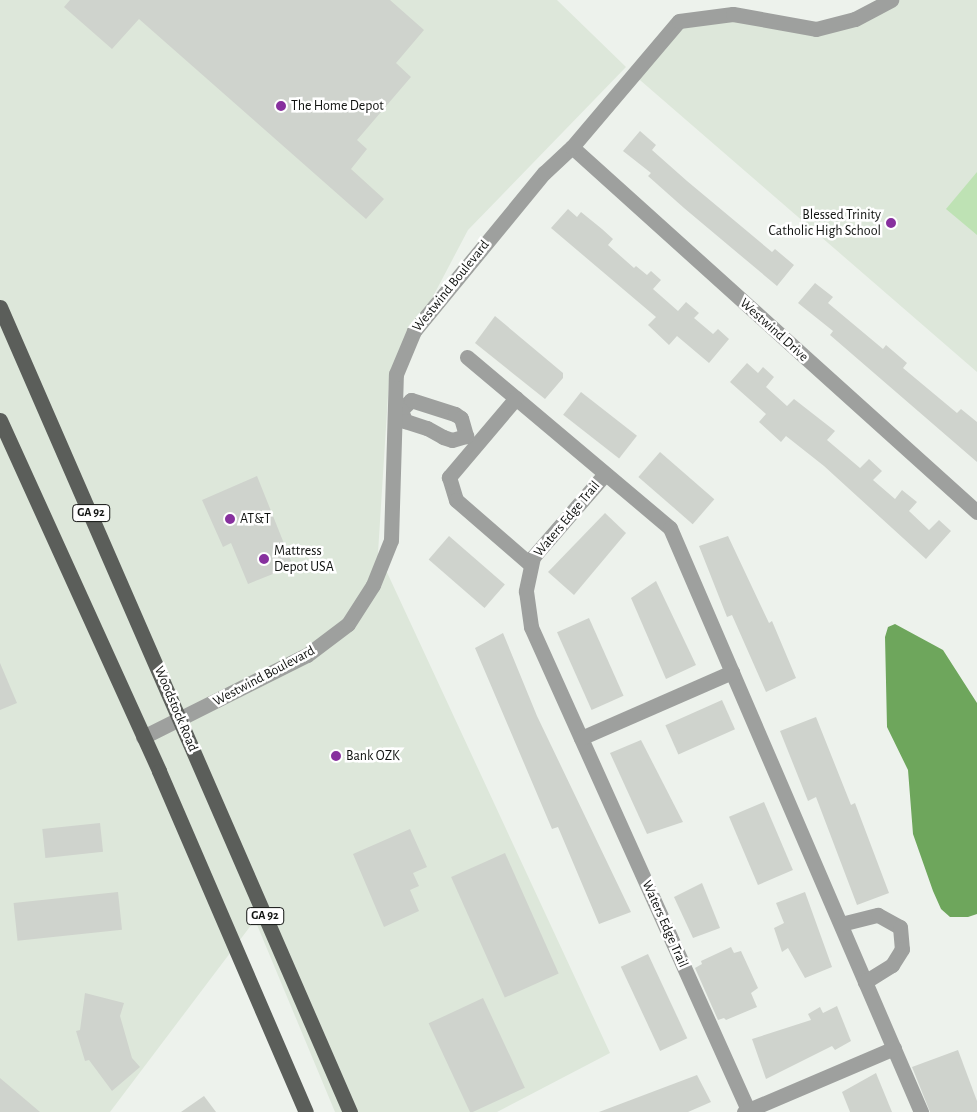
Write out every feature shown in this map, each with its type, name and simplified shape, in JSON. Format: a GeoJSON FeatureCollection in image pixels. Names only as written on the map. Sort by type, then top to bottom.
{"type":"FeatureCollection","features":[{"type":"Feature","properties":{"kind":"main road","name":"Woodstock Road"},"geometry":{"type":"LineString","coordinates":[[0,307],[181,719],[350,1112]]}},
{"type":"Feature","properties":{"kind":"main road","name":"GA 92"},"geometry":{"type":"LineString","coordinates":[[0,420],[143,737],[306,1112]]}},
{"type":"Feature","properties":{"kind":"street","name":"Westwind Boulevard"},"geometry":{"type":"LineString","coordinates":[[143,737],[307,655],[348,624],[373,585],[391,540],[397,409],[396,374],[414,331],[544,174],[572,147],[679,21],[733,14],[816,29],[855,19],[891,0]]}},
{"type":"Feature","properties":{"kind":"street","name":"Westwind Drive"},"geometry":{"type":"LineString","coordinates":[[572,147],[977,512]]}},
{"type":"Feature","properties":{"kind":"street","name":"Waters Edge Trail"},"geometry":{"type":"LineString","coordinates":[[467,357],[670,528],[921,1112]]}},
{"type":"Feature","properties":{"kind":"street","name":"Waters Edge Trail"},"geometry":{"type":"LineString","coordinates":[[516,398],[472,440],[449,477],[456,500],[531,565]]}},
{"type":"Feature","properties":{"kind":"street"},"geometry":{"type":"LineString","coordinates":[[412,400],[435,406],[461,418],[472,440],[452,440],[427,428],[405,421],[397,409],[412,400]]}},
{"type":"Feature","properties":{"kind":"street"},"geometry":{"type":"LineString","coordinates":[[427,428],[435,406]]}},
{"type":"Feature","properties":{"kind":"street","name":"Waters Edge Trail"},"geometry":{"type":"LineString","coordinates":[[605,474],[533,557],[526,591],[532,627],[747,1111],[894,1048]]}},
{"type":"Feature","properties":{"kind":"street"},"geometry":{"type":"LineString","coordinates":[[581,738],[732,672]]}},
{"type":"Feature","properties":{"kind":"street"},"geometry":{"type":"LineString","coordinates":[[841,924],[878,915],[900,927],[902,949],[892,965],[865,982]]}},
{"type":"Feature","properties":{"kind":"shaded area"},"geometry":{"type":"Polygon","coordinates":[[[0,0],[557,0],[626,67],[468,230],[389,380],[378,553],[610,1053],[497,1112],[335,1112],[255,920],[110,1112],[0,1112],[0,0]]]}},
{"type":"Feature","properties":{"kind":"shaded area","name":"Blessed Trinity Catholic High School"},"geometry":{"type":"Polygon","coordinates":[[[891,0],[977,0],[977,372],[633,74],[679,21],[733,14],[816,29],[891,0]]]}},
{"type":"Feature","properties":{"kind":"shaded area"},"geometry":{"type":"Polygon","coordinates":[[[977,172],[977,235],[946,209],[977,172]]]}},
{"type":"Feature","properties":{"kind":"shaded area"},"geometry":{"type":"Polygon","coordinates":[[[895,624],[943,650],[977,703],[977,914],[968,917],[950,917],[941,909],[913,834],[908,770],[887,727],[885,637],[888,627],[895,624]]]}},
{"type":"Feature","properties":{"kind":"building","name":"The Home Depot"},"geometry":{"type":"Polygon","coordinates":[[[70,0],[390,0],[424,30],[396,63],[411,77],[357,140],[367,149],[351,169],[384,199],[366,219],[139,19],[112,49],[64,7],[70,0]]]}},
{"type":"Feature","properties":{"kind":"building"},"geometry":{"type":"Polygon","coordinates":[[[640,131],[656,145],[652,150],[687,181],[772,252],[775,249],[794,265],[777,286],[684,208],[648,176],[651,173],[623,151],[640,131]]]}},
{"type":"Feature","properties":{"kind":"building"},"geometry":{"type":"Polygon","coordinates":[[[568,209],[577,217],[581,212],[602,229],[613,239],[608,245],[634,268],[636,266],[647,275],[651,271],[661,280],[653,289],[678,311],[686,302],[699,313],[694,318],[713,334],[718,329],[729,339],[709,363],[677,336],[669,345],[648,325],[656,317],[551,228],[568,209]]]}},
{"type":"Feature","properties":{"kind":"building"},"geometry":{"type":"Polygon","coordinates":[[[815,283],[833,297],[828,303],[883,349],[886,345],[907,363],[903,368],[957,413],[961,409],[977,422],[977,462],[830,335],[833,331],[798,303],[815,283]]]}},
{"type":"Feature","properties":{"kind":"building"},"geometry":{"type":"Polygon","coordinates":[[[495,316],[563,373],[563,378],[545,399],[475,343],[495,316]]]}},
{"type":"Feature","properties":{"kind":"building"},"geometry":{"type":"Polygon","coordinates":[[[747,363],[758,373],[763,367],[774,377],[766,387],[787,406],[794,399],[835,431],[827,440],[860,468],[869,459],[882,471],[873,480],[895,499],[902,490],[917,502],[909,511],[929,530],[939,520],[951,531],[926,559],[824,466],[786,436],[781,442],[759,422],[766,414],[730,382],[747,363]]]}},
{"type":"Feature","properties":{"kind":"building"},"geometry":{"type":"Polygon","coordinates":[[[581,392],[637,436],[619,459],[563,415],[581,392]]]}},
{"type":"Feature","properties":{"kind":"building"},"geometry":{"type":"Polygon","coordinates":[[[660,452],[714,499],[693,524],[638,477],[660,452]]]}},
{"type":"Feature","properties":{"kind":"building"},"geometry":{"type":"Polygon","coordinates":[[[257,476],[293,566],[248,584],[231,543],[223,547],[202,500],[257,476]]]}},
{"type":"Feature","properties":{"kind":"building"},"geometry":{"type":"Polygon","coordinates":[[[605,513],[626,533],[574,595],[548,572],[605,513]]]}},
{"type":"Feature","properties":{"kind":"building"},"geometry":{"type":"Polygon","coordinates":[[[449,536],[505,585],[485,608],[429,559],[449,536]]]}},
{"type":"Feature","properties":{"kind":"building"},"geometry":{"type":"Polygon","coordinates":[[[728,536],[769,623],[772,621],[796,678],[766,692],[732,615],[727,617],[699,546],[728,536]]]}},
{"type":"Feature","properties":{"kind":"building"},"geometry":{"type":"Polygon","coordinates":[[[656,581],[696,665],[666,679],[631,598],[656,581]]]}},
{"type":"Feature","properties":{"kind":"building"},"geometry":{"type":"Polygon","coordinates":[[[589,618],[624,696],[592,710],[557,632],[589,618]]]}},
{"type":"Feature","properties":{"kind":"building"},"geometry":{"type":"Polygon","coordinates":[[[503,633],[537,716],[631,912],[599,924],[558,827],[552,829],[475,648],[503,633]]]}},
{"type":"Feature","properties":{"kind":"building"},"geometry":{"type":"Polygon","coordinates":[[[0,663],[17,703],[0,710],[0,663]]]}},
{"type":"Feature","properties":{"kind":"building"},"geometry":{"type":"Polygon","coordinates":[[[722,700],[735,729],[678,754],[665,725],[722,700]]]}},
{"type":"Feature","properties":{"kind":"building"},"geometry":{"type":"Polygon","coordinates":[[[816,717],[851,805],[855,803],[889,893],[857,905],[816,797],[808,801],[780,731],[816,717]]]}},
{"type":"Feature","properties":{"kind":"building"},"geometry":{"type":"Polygon","coordinates":[[[641,740],[683,822],[647,834],[610,753],[641,740]]]}},
{"type":"Feature","properties":{"kind":"building"},"geometry":{"type":"Polygon","coordinates":[[[764,802],[793,870],[758,885],[729,817],[764,802]]]}},
{"type":"Feature","properties":{"kind":"building"},"geometry":{"type":"Polygon","coordinates":[[[100,823],[103,852],[45,858],[42,829],[100,823]]]}},
{"type":"Feature","properties":{"kind":"building"},"geometry":{"type":"Polygon","coordinates":[[[410,829],[427,867],[413,873],[419,886],[410,890],[419,911],[384,927],[353,854],[410,829]]]}},
{"type":"Feature","properties":{"kind":"building"},"geometry":{"type":"Polygon","coordinates":[[[505,853],[559,974],[505,998],[451,877],[505,853]]]}},
{"type":"Feature","properties":{"kind":"building"},"geometry":{"type":"Polygon","coordinates":[[[702,883],[720,928],[693,938],[674,897],[702,883]]]}},
{"type":"Feature","properties":{"kind":"building"},"geometry":{"type":"Polygon","coordinates":[[[118,892],[122,930],[18,941],[14,903],[118,892]]]}},
{"type":"Feature","properties":{"kind":"building"},"geometry":{"type":"Polygon","coordinates":[[[805,892],[832,967],[805,978],[788,948],[782,952],[774,928],[784,923],[776,903],[805,892]]]}},
{"type":"Feature","properties":{"kind":"building"},"geometry":{"type":"Polygon","coordinates":[[[731,947],[734,953],[741,951],[758,988],[751,993],[757,1007],[726,1020],[724,1018],[718,1020],[695,968],[702,964],[701,961],[731,947]]]}},
{"type":"Feature","properties":{"kind":"building"},"geometry":{"type":"Polygon","coordinates":[[[648,954],[687,1038],[660,1051],[621,967],[648,954]]]}},
{"type":"Feature","properties":{"kind":"building"},"geometry":{"type":"Polygon","coordinates":[[[85,993],[124,1003],[120,1016],[132,1058],[140,1067],[112,1091],[89,1060],[85,1061],[76,1031],[80,1030],[85,993]]]}},
{"type":"Feature","properties":{"kind":"building"},"geometry":{"type":"Polygon","coordinates":[[[483,998],[525,1088],[470,1112],[429,1023],[483,998]]]}},
{"type":"Feature","properties":{"kind":"building"},"geometry":{"type":"Polygon","coordinates":[[[837,1006],[851,1041],[835,1050],[832,1046],[766,1079],[752,1039],[811,1020],[808,1014],[820,1007],[823,1013],[837,1006]]]}},
{"type":"Feature","properties":{"kind":"building"},"geometry":{"type":"Polygon","coordinates":[[[958,1050],[977,1101],[977,1112],[930,1112],[912,1067],[958,1050]]]}},
{"type":"Feature","properties":{"kind":"building"},"geometry":{"type":"Polygon","coordinates":[[[876,1073],[892,1112],[850,1112],[842,1092],[876,1073]]]}},
{"type":"Feature","properties":{"kind":"building"},"geometry":{"type":"Polygon","coordinates":[[[697,1075],[711,1102],[688,1112],[599,1112],[697,1075]]]}},
{"type":"Feature","properties":{"kind":"building"},"geometry":{"type":"Polygon","coordinates":[[[0,1078],[40,1112],[0,1112],[0,1078]]]}},
{"type":"Feature","properties":{"kind":"building"},"geometry":{"type":"Polygon","coordinates":[[[204,1096],[216,1112],[181,1112],[204,1096]]]}},
{"type":"Feature","properties":{"kind":"place","name":"The Home Depot"},"geometry":{"type":"Point","coordinates":[281,106]}},
{"type":"Feature","properties":{"kind":"place","name":"Blessed Trinity Catholic High School"},"geometry":{"type":"Point","coordinates":[891,223]}},
{"type":"Feature","properties":{"kind":"place","name":"AT&T"},"geometry":{"type":"Point","coordinates":[230,519]}},
{"type":"Feature","properties":{"kind":"place","name":"Mattress Depot USA"},"geometry":{"type":"Point","coordinates":[264,559]}},
{"type":"Feature","properties":{"kind":"place","name":"Bank OZK"},"geometry":{"type":"Point","coordinates":[336,756]}}]}
